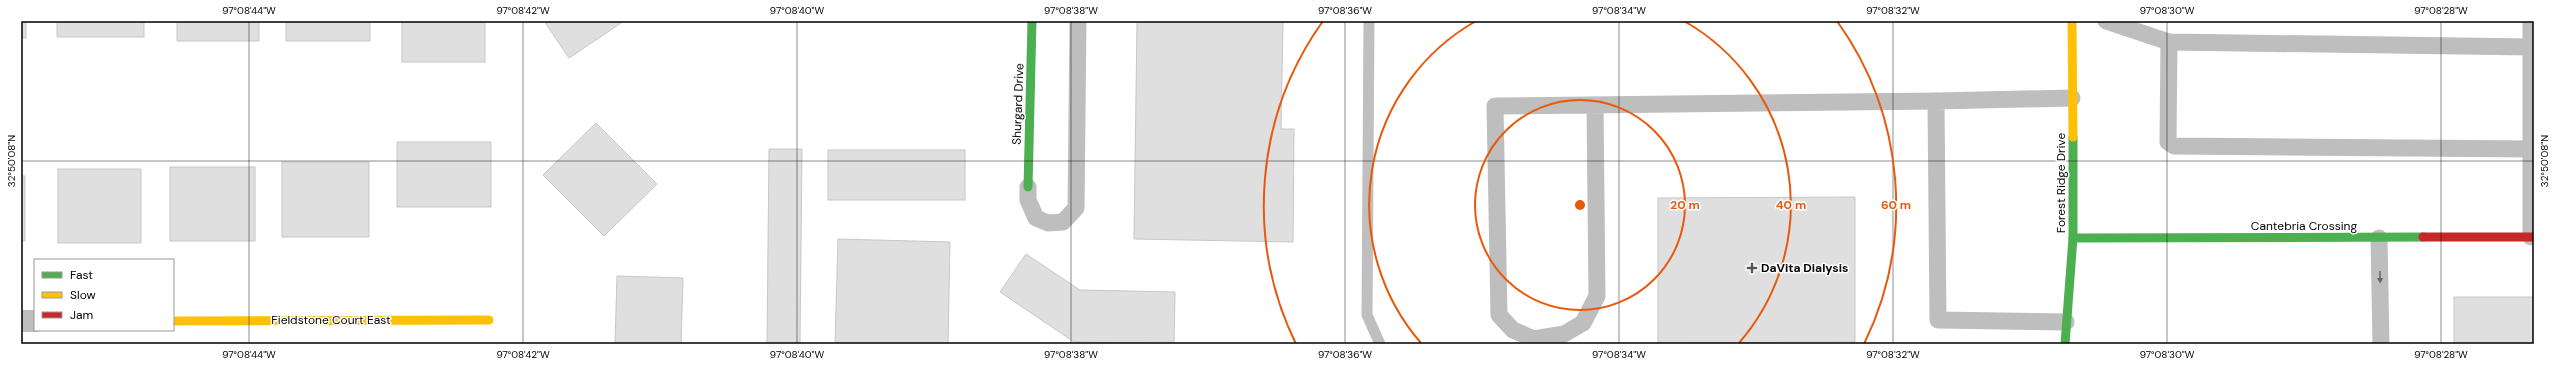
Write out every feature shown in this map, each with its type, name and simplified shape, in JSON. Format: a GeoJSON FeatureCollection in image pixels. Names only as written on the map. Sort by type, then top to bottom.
{"type":"FeatureCollection","features":[{"type":"Feature","properties":{"kind":"street","name":"Shurgard Drive"},"geometry":{"type":"LineString","coordinates":[[1028,187],[1032,21]]}},
{"type":"Feature","properties":{"kind":"street","name":"Forest Ridge Drive"},"geometry":{"type":"LineString","coordinates":[[2065,344],[2073,238],[2072,21]]}},
{"type":"Feature","properties":{"kind":"street","name":"Cantebria Crossing"},"geometry":{"type":"LineString","coordinates":[[2073,238],[2532,237]]}},
{"type":"Feature","properties":{"kind":"street","name":"Fieldstone Court East"},"geometry":{"type":"LineString","coordinates":[[174,320],[489,320]]}},
{"type":"Feature","properties":{"kind":"street"},"geometry":{"type":"LineString","coordinates":[[21,321],[34,321]]}},
{"type":"Feature","properties":{"kind":"lane"},"geometry":{"type":"LineString","coordinates":[[1028,187],[1028,200],[1036,218],[1048,223],[1063,222],[1076,208],[1078,21]]}},
{"type":"Feature","properties":{"kind":"lane"},"geometry":{"type":"LineString","coordinates":[[2106,21],[2169,42],[2530,47]]}},
{"type":"Feature","properties":{"kind":"lane"},"geometry":{"type":"LineString","coordinates":[[2531,21],[2532,237]]}},
{"type":"Feature","properties":{"kind":"lane"},"geometry":{"type":"LineString","coordinates":[[2169,42],[2168,142],[2174,146],[2532,140]]}},
{"type":"Feature","properties":{"kind":"lane"},"geometry":{"type":"LineString","coordinates":[[1594,105],[1598,296],[1583,323],[1564,334],[1534,339],[1513,330],[1499,315],[1495,106],[2072,98]]}},
{"type":"Feature","properties":{"kind":"lane"},"geometry":{"type":"LineString","coordinates":[[1936,101],[1938,320],[2066,322]]}},
{"type":"Feature","properties":{"kind":"lane"},"geometry":{"type":"LineString","coordinates":[[2379,238],[2381,344]]}},
{"type":"Feature","properties":{"kind":"building"},"geometry":{"type":"Polygon","coordinates":[[[21,21],[26,21],[26,38],[21,38],[21,21]]]}},
{"type":"Feature","properties":{"kind":"building"},"geometry":{"type":"Polygon","coordinates":[[[57,21],[144,21],[144,37],[57,37],[57,21]]]}},
{"type":"Feature","properties":{"kind":"building"},"geometry":{"type":"Polygon","coordinates":[[[177,21],[259,21],[259,41],[177,41],[177,21]]]}},
{"type":"Feature","properties":{"kind":"building"},"geometry":{"type":"Polygon","coordinates":[[[286,21],[370,21],[370,41],[286,41],[286,21]]]}},
{"type":"Feature","properties":{"kind":"building"},"geometry":{"type":"Polygon","coordinates":[[[402,21],[485,21],[485,62],[402,62],[402,21]]]}},
{"type":"Feature","properties":{"kind":"building"},"geometry":{"type":"Polygon","coordinates":[[[544,21],[624,21],[569,58],[544,21]]]}},
{"type":"Feature","properties":{"kind":"building"},"geometry":{"type":"Polygon","coordinates":[[[1137,21],[1283,21],[1281,129],[1294,129],[1293,242],[1134,239],[1137,21]]]}},
{"type":"Feature","properties":{"kind":"building"},"geometry":{"type":"Polygon","coordinates":[[[596,123],[657,184],[604,236],[543,175],[596,123]]]}},
{"type":"Feature","properties":{"kind":"building"},"geometry":{"type":"Polygon","coordinates":[[[397,142],[491,142],[491,207],[397,207],[397,142]]]}},
{"type":"Feature","properties":{"kind":"building"},"geometry":{"type":"Polygon","coordinates":[[[769,149],[802,149],[800,344],[767,344],[769,149]]]}},
{"type":"Feature","properties":{"kind":"building"},"geometry":{"type":"Polygon","coordinates":[[[828,150],[965,150],[965,200],[828,200],[828,150]]]}},
{"type":"Feature","properties":{"kind":"building"},"geometry":{"type":"Polygon","coordinates":[[[282,162],[369,162],[369,237],[282,237],[282,162]]]}},
{"type":"Feature","properties":{"kind":"building"},"geometry":{"type":"Polygon","coordinates":[[[170,167],[255,167],[255,241],[170,241],[170,167]]]}},
{"type":"Feature","properties":{"kind":"building"},"geometry":{"type":"Polygon","coordinates":[[[58,169],[141,169],[141,243],[58,243],[58,169]]]}},
{"type":"Feature","properties":{"kind":"building"},"geometry":{"type":"Polygon","coordinates":[[[21,176],[25,176],[25,241],[21,241],[21,176]]]}},
{"type":"Feature","properties":{"kind":"building"},"geometry":{"type":"Polygon","coordinates":[[[1855,197],[1855,342],[1658,343],[1658,198],[1855,197]]]}},
{"type":"Feature","properties":{"kind":"building"},"geometry":{"type":"Polygon","coordinates":[[[838,239],[950,242],[948,344],[835,344],[838,239]]]}},
{"type":"Feature","properties":{"kind":"building"},"geometry":{"type":"Polygon","coordinates":[[[1026,254],[1080,290],[1175,292],[1174,344],[1074,342],[1000,292],[1026,254]]]}},
{"type":"Feature","properties":{"kind":"building"},"geometry":{"type":"Polygon","coordinates":[[[617,276],[683,278],[681,344],[615,344],[617,276]]]}},
{"type":"Feature","properties":{"kind":"building"},"geometry":{"type":"Polygon","coordinates":[[[2454,297],[2534,297],[2534,344],[2454,344],[2454,297]]]}},
{"type":"Feature","properties":{"kind":"waterway"},"geometry":{"type":"LineString","coordinates":[[1369,21],[1367,315],[1380,344]]}},
{"type":"Feature","properties":{"kind":"traffic: fast"},"geometry":{"type":"LineString","coordinates":[[1028,187],[1032,21]]}},
{"type":"Feature","properties":{"kind":"traffic: fast"},"geometry":{"type":"LineString","coordinates":[[2065,344],[2073,238],[2073,137]]}},
{"type":"Feature","properties":{"kind":"traffic: fast"},"geometry":{"type":"LineString","coordinates":[[2073,238],[2423,237]]}},
{"type":"Feature","properties":{"kind":"traffic: slow"},"geometry":{"type":"LineString","coordinates":[[2072,21],[2073,137]]}},
{"type":"Feature","properties":{"kind":"traffic: slow"},"geometry":{"type":"LineString","coordinates":[[174,321],[489,320]]}},
{"type":"Feature","properties":{"kind":"traffic: jam"},"geometry":{"type":"LineString","coordinates":[[2423,237],[2534,237]]}},
{"type":"Feature","properties":{"kind":"place","name":"DaVita Dialysis"},"geometry":{"type":"Point","coordinates":[1752,268]}}]}
